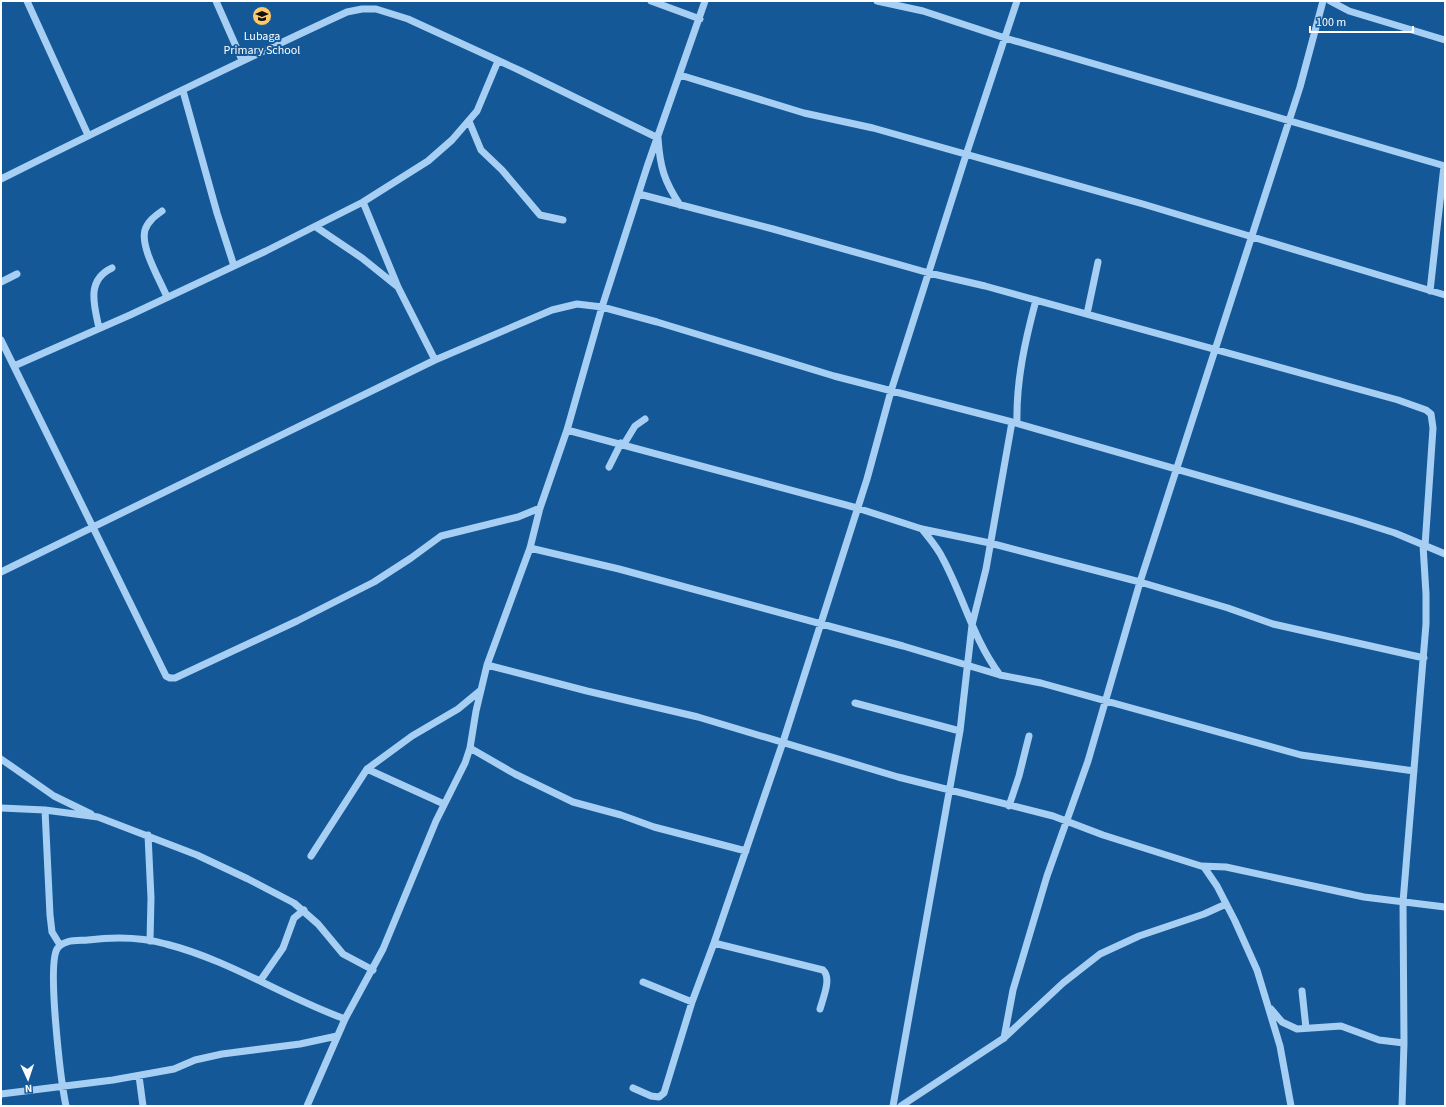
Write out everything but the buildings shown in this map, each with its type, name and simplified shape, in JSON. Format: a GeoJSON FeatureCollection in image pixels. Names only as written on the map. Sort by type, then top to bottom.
{"type":"FeatureCollection","features":[{"type":"Feature","properties":{"kind":"street"},"geometry":{"type":"LineString","coordinates":[[27,1],[88,135]]}},
{"type":"Feature","properties":{"kind":"street"},"geometry":{"type":"LineString","coordinates":[[216,1],[242,60]]}},
{"type":"Feature","properties":{"kind":"street"},"geometry":{"type":"LineString","coordinates":[[376,8],[380,1]]}},
{"type":"Feature","properties":{"kind":"street"},"geometry":{"type":"LineString","coordinates":[[651,1],[700,19]]}},
{"type":"Feature","properties":{"kind":"street"},"geometry":{"type":"LineString","coordinates":[[307,1106],[345,1019],[373,970],[383,949],[444,804],[458,779],[470,748],[487,665],[530,548],[540,508],[567,430],[602,307],[705,1]]}},
{"type":"Feature","properties":{"kind":"street"},"geometry":{"type":"LineString","coordinates":[[877,1],[923,11],[1005,38],[1084,59],[1288,121],[1445,166],[1430,291]]}},
{"type":"Feature","properties":{"kind":"street"},"geometry":{"type":"LineString","coordinates":[[633,1088],[653,1097],[659,1097],[662,1095],[692,1002],[714,943],[783,742],[858,508],[891,391],[1017,1]]}},
{"type":"Feature","properties":{"kind":"street"},"geometry":{"type":"LineString","coordinates":[[1004,1038],[1012,990],[1049,869],[1067,820],[1106,702],[1140,582],[1175,469],[1300,87],[1324,1]]}},
{"type":"Feature","properties":{"kind":"street"},"geometry":{"type":"LineString","coordinates":[[1330,1],[1349,11],[1445,40]]}},
{"type":"Feature","properties":{"kind":"street"},"geometry":{"type":"LineString","coordinates":[[1,178],[88,135],[184,91],[242,60],[347,12],[376,8],[408,19],[658,138]]}},
{"type":"Feature","properties":{"kind":"street"},"geometry":{"type":"LineString","coordinates":[[14,366],[234,266],[316,227],[363,202],[428,161],[452,140],[477,111],[484,98],[498,61]]}},
{"type":"Feature","properties":{"kind":"street"},"geometry":{"type":"LineString","coordinates":[[680,75],[804,113],[873,128],[1143,204],[1250,238],[1445,295]]}},
{"type":"Feature","properties":{"kind":"street"},"geometry":{"type":"LineString","coordinates":[[184,91],[217,213],[234,266]]}},
{"type":"Feature","properties":{"kind":"street"},"geometry":{"type":"LineString","coordinates":[[469,121],[481,150],[502,170],[540,215],[563,220]]}},
{"type":"Feature","properties":{"kind":"street"},"geometry":{"type":"LineString","coordinates":[[658,138],[660,162],[664,177],[680,205]]}},
{"type":"Feature","properties":{"kind":"street"},"geometry":{"type":"LineString","coordinates":[[639,194],[929,274],[985,286],[1087,314],[1398,400],[1430,412],[1433,428],[1424,546],[1426,594],[1424,658],[1403,902],[1404,1043],[1402,1106]]}},
{"type":"Feature","properties":{"kind":"street"},"geometry":{"type":"LineString","coordinates":[[363,202],[398,287],[435,360]]}},
{"type":"Feature","properties":{"kind":"street"},"geometry":{"type":"LineString","coordinates":[[162,211],[152,218],[147,225],[144,239],[146,249],[167,297]]}},
{"type":"Feature","properties":{"kind":"street"},"geometry":{"type":"LineString","coordinates":[[316,227],[362,258],[398,287]]}},
{"type":"Feature","properties":{"kind":"street"},"geometry":{"type":"LineString","coordinates":[[1087,314],[1098,262]]}},
{"type":"Feature","properties":{"kind":"street"},"geometry":{"type":"LineString","coordinates":[[99,328],[94,306],[95,285],[99,277],[112,268]]}},
{"type":"Feature","properties":{"kind":"street"},"geometry":{"type":"LineString","coordinates":[[1,282],[17,274]]}},
{"type":"Feature","properties":{"kind":"street"},"geometry":{"type":"LineString","coordinates":[[893,1106],[960,731],[972,625],[1015,423],[1019,375],[1024,344],[1036,300]]}},
{"type":"Feature","properties":{"kind":"street"},"geometry":{"type":"LineString","coordinates":[[1,572],[435,360],[565,306],[586,305],[602,307],[891,391],[1015,423],[1361,522],[1395,533],[1445,554]]}},
{"type":"Feature","properties":{"kind":"street"},"geometry":{"type":"LineString","coordinates":[[1,340],[166,676],[173,678],[297,621],[374,582],[441,536],[518,517],[540,508]]}},
{"type":"Feature","properties":{"kind":"street"},"geometry":{"type":"LineString","coordinates":[[609,467],[622,443],[635,426],[645,419]]}},
{"type":"Feature","properties":{"kind":"street"},"geometry":{"type":"LineString","coordinates":[[567,430],[622,443],[858,508],[922,529],[990,543],[1140,582],[1228,608],[1273,624],[1424,658]]}},
{"type":"Feature","properties":{"kind":"street"},"geometry":{"type":"LineString","coordinates":[[922,529],[944,560],[986,656],[1000,675]]}},
{"type":"Feature","properties":{"kind":"street"},"geometry":{"type":"LineString","coordinates":[[530,548],[619,568],[1000,675],[1041,683],[1301,755],[1414,771]]}},
{"type":"Feature","properties":{"kind":"street"},"geometry":{"type":"LineString","coordinates":[[487,665],[601,695],[698,717],[898,777],[1067,820],[1103,835],[1204,867],[1217,886],[1245,939],[1269,1005],[1280,1046],[1291,1106]]}},
{"type":"Feature","properties":{"kind":"street"},"geometry":{"type":"LineString","coordinates":[[311,856],[367,769],[412,736],[458,709],[481,690]]}},
{"type":"Feature","properties":{"kind":"street"},"geometry":{"type":"LineString","coordinates":[[855,703],[960,731]]}},
{"type":"Feature","properties":{"kind":"street"},"geometry":{"type":"LineString","coordinates":[[1009,806],[1019,776],[1029,736]]}},
{"type":"Feature","properties":{"kind":"street"},"geometry":{"type":"LineString","coordinates":[[470,748],[516,774],[573,802],[621,815],[654,827],[746,851]]}},
{"type":"Feature","properties":{"kind":"street"},"geometry":{"type":"LineString","coordinates":[[1,759],[54,796],[98,817],[148,835],[248,878],[294,903],[304,910],[318,924],[343,954],[373,970]]}},
{"type":"Feature","properties":{"kind":"street"},"geometry":{"type":"LineString","coordinates":[[367,769],[444,804]]}},
{"type":"Feature","properties":{"kind":"street"},"geometry":{"type":"LineString","coordinates":[[1,808],[45,810],[98,817]]}},
{"type":"Feature","properties":{"kind":"street"},"geometry":{"type":"LineString","coordinates":[[45,810],[52,926],[55,939],[60,945]]}},
{"type":"Feature","properties":{"kind":"street"},"geometry":{"type":"LineString","coordinates":[[148,835],[151,898],[150,941]]}},
{"type":"Feature","properties":{"kind":"street"},"geometry":{"type":"LineString","coordinates":[[1199,866],[1226,867],[1308,886],[1403,902],[1445,907]]}},
{"type":"Feature","properties":{"kind":"street"},"geometry":{"type":"LineString","coordinates":[[901,1106],[1004,1038],[1063,983],[1100,954],[1139,936],[1204,914],[1226,904]]}},
{"type":"Feature","properties":{"kind":"street"},"geometry":{"type":"LineString","coordinates":[[260,981],[283,948],[294,918],[304,910]]}},
{"type":"Feature","properties":{"kind":"street"},"geometry":{"type":"LineString","coordinates":[[66,1106],[62,1087],[56,1020],[54,963],[60,945],[70,942],[126,938],[150,941],[197,953],[345,1019]]}},
{"type":"Feature","properties":{"kind":"street"},"geometry":{"type":"LineString","coordinates":[[714,943],[823,970],[827,979],[820,1009]]}},
{"type":"Feature","properties":{"kind":"street"},"geometry":{"type":"LineString","coordinates":[[643,982],[692,1002]]}},
{"type":"Feature","properties":{"kind":"street"},"geometry":{"type":"LineString","coordinates":[[1302,991],[1306,1028]]}},
{"type":"Feature","properties":{"kind":"street"},"geometry":{"type":"LineString","coordinates":[[1269,1005],[1282,1022],[1297,1029],[1341,1026],[1379,1040],[1404,1043]]}},
{"type":"Feature","properties":{"kind":"street"},"geometry":{"type":"LineString","coordinates":[[1,1094],[138,1076],[174,1069],[195,1060],[222,1054],[300,1044],[337,1036]]}},
{"type":"Feature","properties":{"kind":"street"},"geometry":{"type":"LineString","coordinates":[[138,1076],[143,1106]]}},
{"type":"Feature","properties":{"kind":"place","name":"Lubaga Primary School"},"geometry":{"type":"Point","coordinates":[262,16]}}]}
